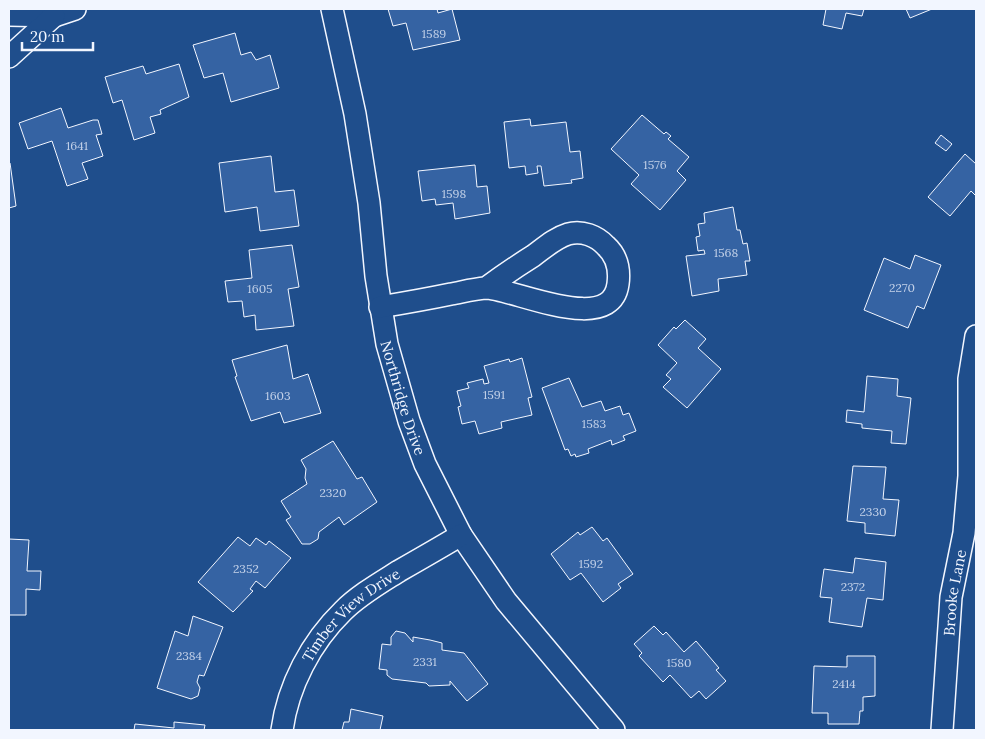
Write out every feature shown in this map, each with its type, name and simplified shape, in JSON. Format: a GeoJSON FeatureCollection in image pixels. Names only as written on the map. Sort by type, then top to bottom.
{"type":"FeatureCollection","features":[{"type":"Feature","properties":{"kind":"street"},"geometry":{"type":"LineString","coordinates":[[9,15],[54,16],[76,9]]}},
{"type":"Feature","properties":{"kind":"street","name":"Northridge Drive"},"geometry":{"type":"LineString","coordinates":[[332,9],[357,122],[380,307],[396,380],[409,421],[429,472],[462,534],[506,601],[614,730]]}},
{"type":"Feature","properties":{"kind":"street"},"geometry":{"type":"LineString","coordinates":[[9,57],[54,16]]}},
{"type":"Feature","properties":{"kind":"street"},"geometry":{"type":"LineString","coordinates":[[380,307],[486,288],[551,243],[569,234],[582,233],[601,240],[617,260],[619,277],[617,290],[603,306],[592,308],[552,305],[486,288]]}},
{"type":"Feature","properties":{"kind":"street","name":"Brooke Lane"},"geometry":{"type":"LineString","coordinates":[[942,730],[952,597],[964,533],[969,476],[969,379],[976,336]]}},
{"type":"Feature","properties":{"kind":"street","name":"Timber View Drive"},"geometry":{"type":"LineString","coordinates":[[282,730],[290,695],[300,672],[316,644],[343,610],[383,581],[462,534]]}},
{"type":"Feature","properties":{"kind":"building"},"geometry":{"type":"Polygon","coordinates":[[[388,9],[437,9],[438,13],[452,9],[460,40],[413,50],[406,23],[393,26],[388,9]]]}},
{"type":"Feature","properties":{"kind":"building"},"geometry":{"type":"Polygon","coordinates":[[[826,9],[864,9],[862,16],[846,13],[842,29],[823,25],[826,9]]]}},
{"type":"Feature","properties":{"kind":"building"},"geometry":{"type":"Polygon","coordinates":[[[906,9],[932,9],[910,18],[906,9]]]}},
{"type":"Feature","properties":{"kind":"building"},"geometry":{"type":"Polygon","coordinates":[[[235,33],[241,55],[251,52],[256,60],[270,55],[279,88],[231,102],[223,73],[204,78],[193,45],[235,33]]]}},
{"type":"Feature","properties":{"kind":"building"},"geometry":{"type":"Polygon","coordinates":[[[179,64],[189,97],[160,110],[161,114],[150,117],[155,133],[134,140],[122,100],[113,103],[105,77],[143,66],[146,74],[179,64]]]}},
{"type":"Feature","properties":{"kind":"building"},"geometry":{"type":"Polygon","coordinates":[[[61,108],[68,128],[98,120],[102,134],[96,135],[103,156],[82,163],[88,179],[67,186],[52,141],[28,149],[19,123],[61,108]]]}},
{"type":"Feature","properties":{"kind":"building"},"geometry":{"type":"Polygon","coordinates":[[[642,115],[664,134],[666,132],[671,136],[668,139],[689,157],[677,171],[686,180],[660,210],[631,184],[639,175],[611,149],[642,115]]]}},
{"type":"Feature","properties":{"kind":"building"},"geometry":{"type":"Polygon","coordinates":[[[530,119],[531,126],[566,122],[570,152],[580,151],[583,178],[571,180],[572,183],[544,186],[541,166],[537,166],[538,173],[526,175],[525,166],[509,168],[504,122],[530,119]]]}},
{"type":"Feature","properties":{"kind":"building"},"geometry":{"type":"Polygon","coordinates":[[[941,135],[952,144],[946,151],[935,143],[941,135]]]}},
{"type":"Feature","properties":{"kind":"building"},"geometry":{"type":"Polygon","coordinates":[[[965,154],[976,164],[976,196],[971,191],[950,216],[928,197],[965,154]]]}},
{"type":"Feature","properties":{"kind":"building"},"geometry":{"type":"Polygon","coordinates":[[[271,156],[275,192],[294,190],[299,226],[260,231],[257,207],[225,212],[219,163],[271,156]]]}},
{"type":"Feature","properties":{"kind":"building"},"geometry":{"type":"Polygon","coordinates":[[[9,163],[16,206],[9,208],[9,163]]]}},
{"type":"Feature","properties":{"kind":"building"},"geometry":{"type":"Polygon","coordinates":[[[475,165],[477,187],[487,186],[490,213],[455,219],[453,203],[436,205],[435,199],[422,201],[418,171],[475,165]]]}},
{"type":"Feature","properties":{"kind":"building"},"geometry":{"type":"Polygon","coordinates":[[[733,207],[737,230],[740,230],[743,244],[747,243],[750,261],[745,261],[747,275],[718,279],[719,291],[692,296],[686,256],[705,254],[704,250],[698,251],[696,237],[700,236],[698,224],[705,223],[704,213],[733,207]]]}},
{"type":"Feature","properties":{"kind":"building"},"geometry":{"type":"Polygon","coordinates":[[[292,245],[299,287],[288,289],[294,326],[256,330],[255,315],[244,317],[242,301],[228,302],[225,281],[252,278],[249,250],[292,245]]]}},
{"type":"Feature","properties":{"kind":"building"},"geometry":{"type":"Polygon","coordinates":[[[915,255],[941,265],[924,309],[917,306],[908,328],[864,310],[884,258],[910,269],[915,255]]]}},
{"type":"Feature","properties":{"kind":"building"},"geometry":{"type":"Polygon","coordinates":[[[685,320],[706,339],[698,348],[721,369],[687,408],[663,387],[671,379],[666,375],[677,363],[658,345],[674,327],[676,329],[685,320]]]}},
{"type":"Feature","properties":{"kind":"building"},"geometry":{"type":"Polygon","coordinates":[[[287,345],[293,379],[308,374],[321,413],[284,423],[280,412],[251,421],[235,377],[237,376],[232,360],[287,345]]]}},
{"type":"Feature","properties":{"kind":"building"},"geometry":{"type":"Polygon","coordinates":[[[522,358],[532,397],[528,398],[532,415],[501,422],[502,428],[479,434],[475,421],[462,424],[458,407],[461,406],[457,391],[469,388],[467,383],[483,379],[484,384],[489,383],[484,366],[509,359],[510,362],[522,358]]]}},
{"type":"Feature","properties":{"kind":"building"},"geometry":{"type":"Polygon","coordinates":[[[867,376],[898,379],[897,396],[911,398],[906,444],[891,443],[892,431],[862,428],[862,424],[846,422],[847,410],[864,412],[867,376]]]}},
{"type":"Feature","properties":{"kind":"building"},"geometry":{"type":"Polygon","coordinates":[[[569,378],[582,407],[601,401],[605,411],[620,406],[623,415],[629,413],[636,431],[623,436],[625,440],[612,445],[611,440],[588,449],[589,453],[576,457],[575,454],[571,456],[568,449],[565,450],[542,388],[569,378]]]}},
{"type":"Feature","properties":{"kind":"building"},"geometry":{"type":"Polygon","coordinates":[[[333,441],[357,479],[362,477],[377,502],[344,525],[339,517],[319,532],[318,539],[310,544],[302,544],[286,520],[291,517],[281,501],[307,484],[305,478],[306,469],[301,460],[333,441]]]}},
{"type":"Feature","properties":{"kind":"building"},"geometry":{"type":"Polygon","coordinates":[[[853,466],[886,467],[883,499],[899,500],[895,536],[865,533],[865,523],[847,521],[853,466]]]}},
{"type":"Feature","properties":{"kind":"building"},"geometry":{"type":"Polygon","coordinates":[[[592,527],[603,541],[607,538],[633,574],[618,584],[621,588],[603,602],[581,573],[570,580],[551,554],[578,532],[580,535],[592,527]]]}},
{"type":"Feature","properties":{"kind":"building"},"geometry":{"type":"Polygon","coordinates":[[[238,537],[250,546],[256,538],[266,545],[269,541],[291,558],[265,588],[256,581],[250,589],[253,591],[233,612],[198,582],[238,537]]]}},
{"type":"Feature","properties":{"kind":"building"},"geometry":{"type":"Polygon","coordinates":[[[9,539],[29,540],[27,571],[41,571],[40,590],[26,589],[26,615],[9,615],[9,539]]]}},
{"type":"Feature","properties":{"kind":"building"},"geometry":{"type":"Polygon","coordinates":[[[855,558],[886,562],[883,600],[867,598],[862,627],[829,622],[832,598],[820,597],[824,569],[853,573],[855,558]]]}},
{"type":"Feature","properties":{"kind":"building"},"geometry":{"type":"Polygon","coordinates":[[[193,616],[223,627],[204,676],[199,675],[197,682],[200,688],[198,696],[191,699],[157,688],[175,631],[188,636],[193,616]]]}},
{"type":"Feature","properties":{"kind":"building"},"geometry":{"type":"Polygon","coordinates":[[[654,626],[663,635],[666,632],[684,652],[696,641],[719,668],[716,670],[726,681],[706,699],[699,691],[691,698],[670,675],[663,682],[639,656],[642,653],[634,644],[654,626]]]}},
{"type":"Feature","properties":{"kind":"building"},"geometry":{"type":"Polygon","coordinates":[[[396,631],[405,633],[413,642],[413,637],[430,640],[442,643],[442,650],[464,653],[488,684],[467,701],[450,681],[450,685],[429,686],[426,683],[392,679],[387,675],[387,670],[379,669],[382,644],[391,645],[391,637],[396,631]]]}},
{"type":"Feature","properties":{"kind":"building"},"geometry":{"type":"Polygon","coordinates":[[[847,656],[875,656],[875,696],[863,697],[863,711],[860,711],[859,724],[828,724],[828,713],[812,713],[814,666],[847,667],[847,656]]]}},
{"type":"Feature","properties":{"kind":"building"},"geometry":{"type":"Polygon","coordinates":[[[351,709],[383,716],[380,730],[342,730],[344,722],[349,722],[351,709]]]}},
{"type":"Feature","properties":{"kind":"building"},"geometry":{"type":"Polygon","coordinates":[[[174,722],[205,725],[204,730],[134,730],[135,724],[174,728],[174,722]]]}}]}
